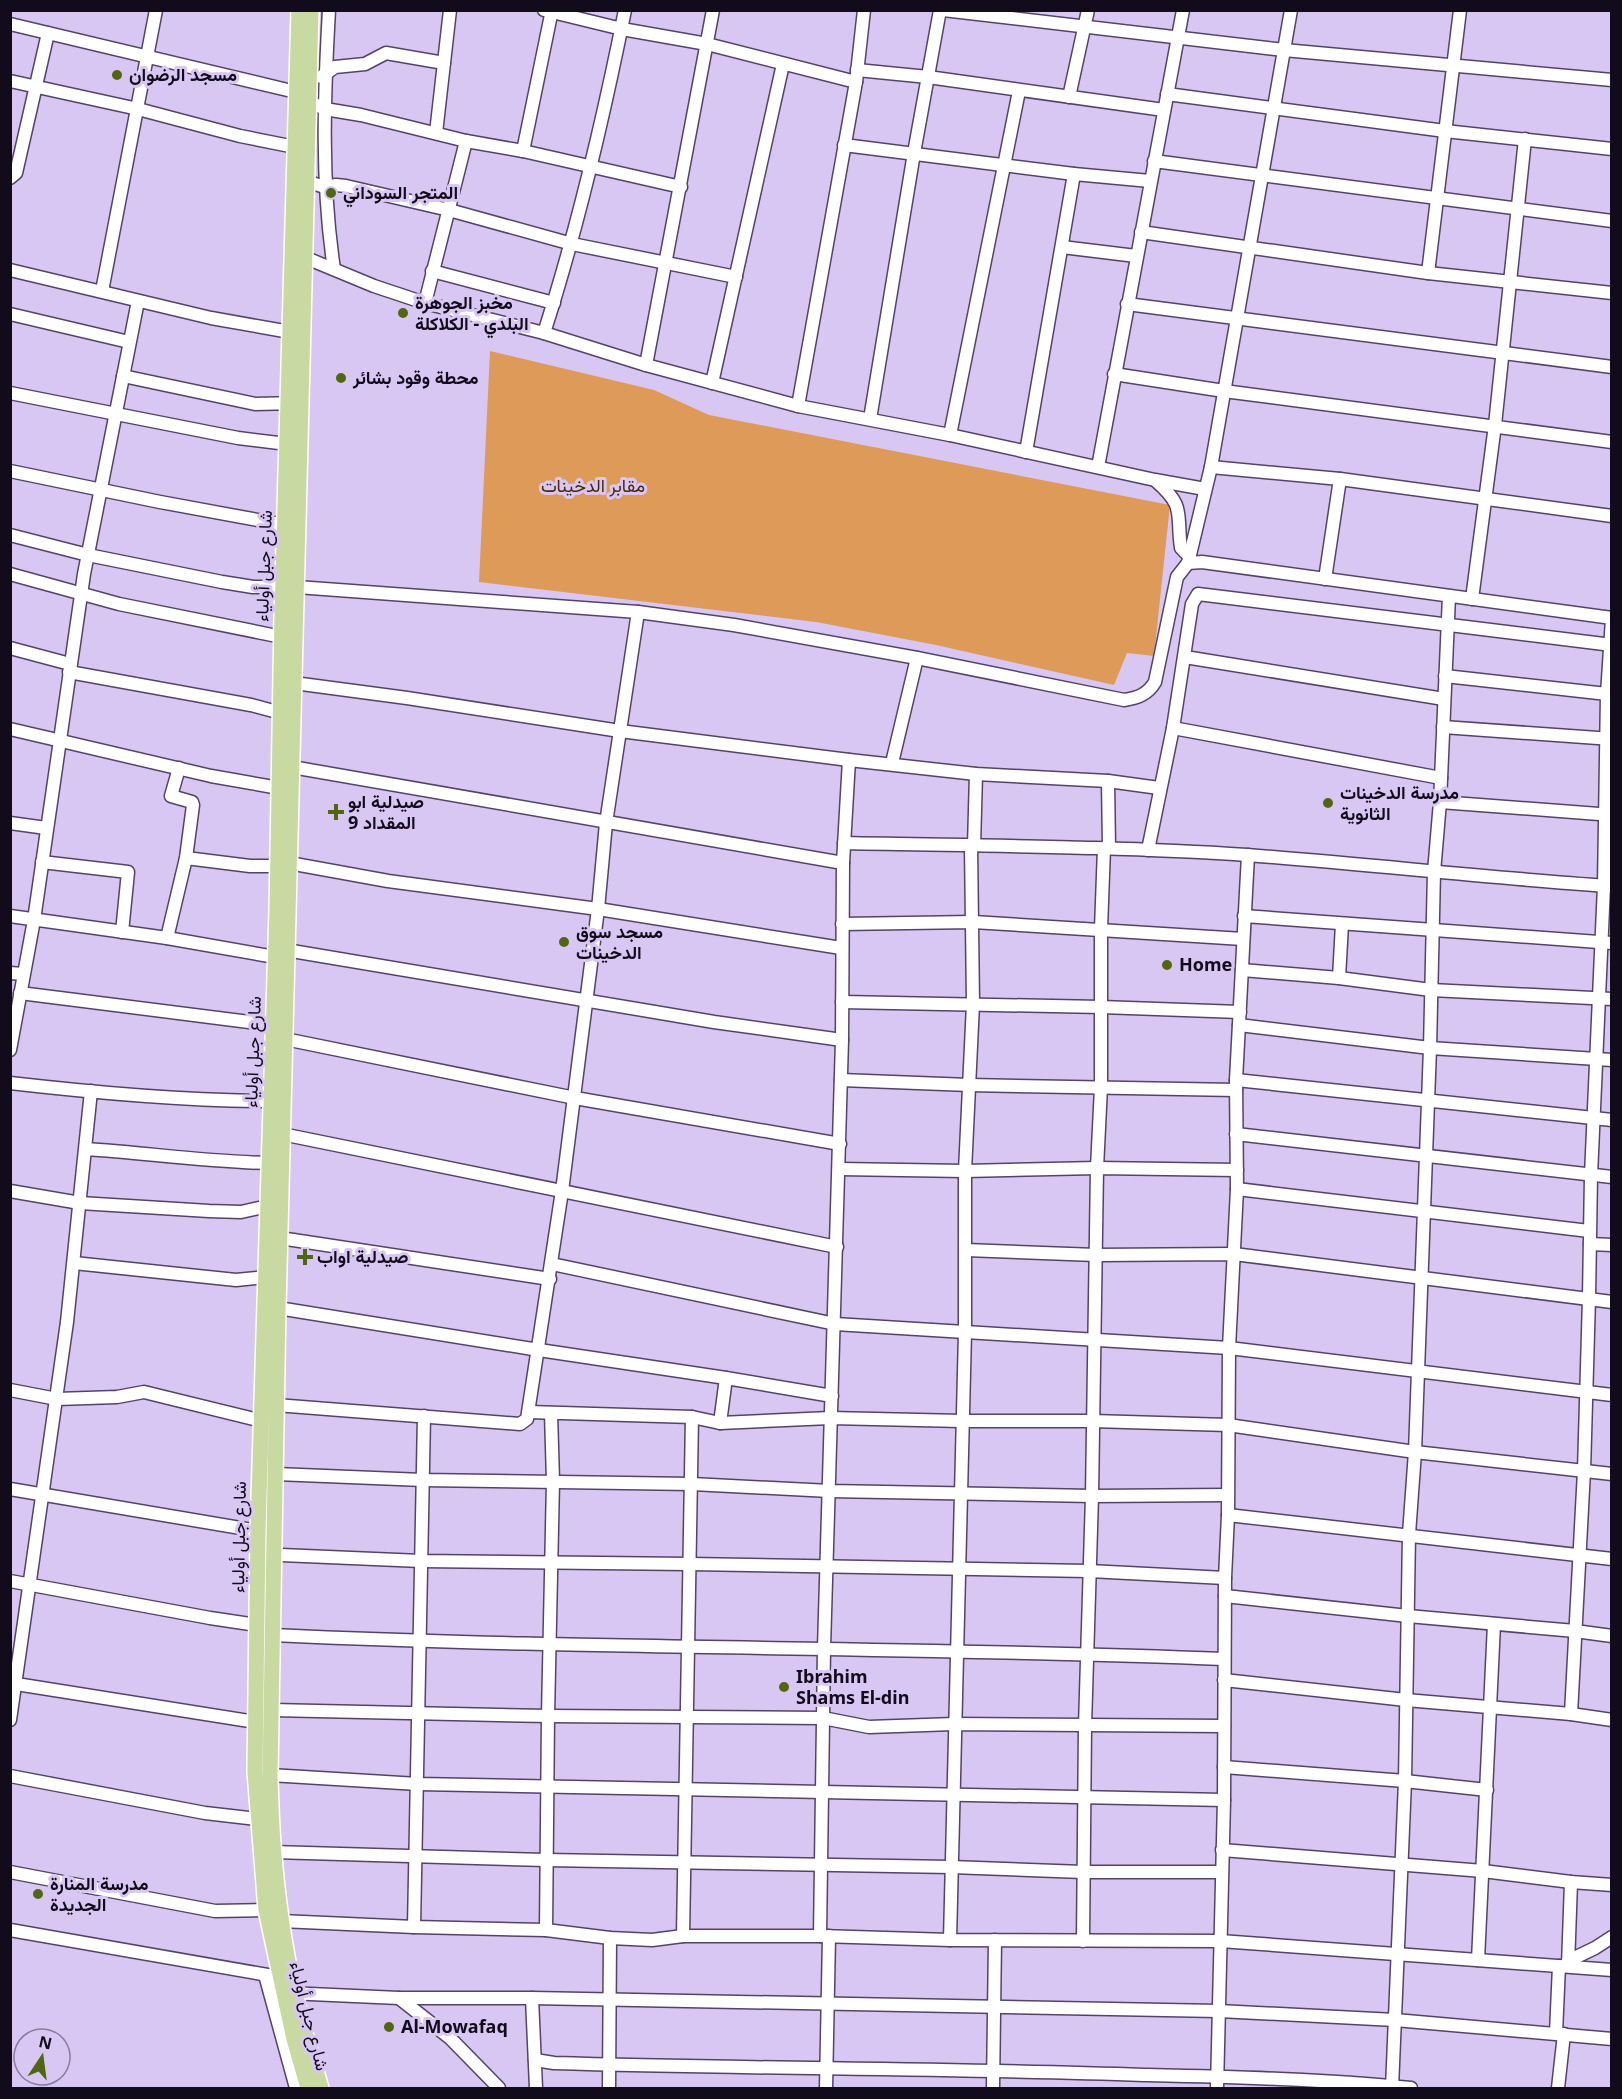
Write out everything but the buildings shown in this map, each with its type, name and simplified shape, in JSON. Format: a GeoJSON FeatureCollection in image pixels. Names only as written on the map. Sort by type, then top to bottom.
{"type":"FeatureCollection","features":[{"type":"Feature","properties":{"kind":"main road","name":"شارع جبل أولياء"},"geometry":{"type":"LineString","coordinates":[[299,10],[305,181],[290,332],[294,403],[287,444],[285,525],[294,682],[292,767],[283,865],[281,953],[285,1040],[271,1101],[256,1625],[257,1819],[272,1976],[290,1993],[321,2088]]}},
{"type":"Feature","properties":{"kind":"main road","name":"شارع جبل أولياء"},"geometry":{"type":"LineString","coordinates":[[283,865],[279,788],[282,638],[290,587],[297,255],[295,147],[302,96],[309,71],[311,10]]}},
{"type":"Feature","properties":{"kind":"main road","name":"شارع جبل أولياء"},"geometry":{"type":"LineString","coordinates":[[281,953],[273,1025],[282,1134],[270,1776],[273,1852],[281,1921],[290,1993],[308,2088]]}},
{"type":"Feature","properties":{"kind":"street"},"geometry":{"type":"LineString","coordinates":[[102,291],[156,10]]}},
{"type":"Feature","properties":{"kind":"street"},"geometry":{"type":"LineString","coordinates":[[329,10],[325,74],[325,187],[327,222],[334,269]]}},
{"type":"Feature","properties":{"kind":"street"},"geometry":{"type":"LineString","coordinates":[[436,133],[450,10]]}},
{"type":"Feature","properties":{"kind":"street"},"geometry":{"type":"LineString","coordinates":[[544,333],[572,244],[625,10]]}},
{"type":"Feature","properties":{"kind":"street"},"geometry":{"type":"LineString","coordinates":[[646,365],[713,10]]}},
{"type":"Feature","properties":{"kind":"street"},"geometry":{"type":"LineString","coordinates":[[798,406],[856,76],[864,10]]}},
{"type":"Feature","properties":{"kind":"street"},"geometry":{"type":"LineString","coordinates":[[870,419],[914,153],[942,10],[988,13],[1084,27],[1284,50],[1611,80]]}},
{"type":"Feature","properties":{"kind":"street"},"geometry":{"type":"LineString","coordinates":[[1070,97],[1088,10]]}},
{"type":"Feature","properties":{"kind":"street"},"geometry":{"type":"LineString","coordinates":[[1098,467],[1184,10]]}},
{"type":"Feature","properties":{"kind":"street"},"geometry":{"type":"LineString","coordinates":[[10,535],[88,555],[253,587],[290,587],[638,612],[734,625],[916,658],[1124,700],[1132,699],[1145,693],[1155,682],[1178,577],[1188,559],[1211,467],[1291,10]]}},
{"type":"Feature","properties":{"kind":"street"},"geometry":{"type":"LineString","coordinates":[[1428,273],[1460,10]]}},
{"type":"Feature","properties":{"kind":"street"},"geometry":{"type":"LineString","coordinates":[[523,151],[549,11],[707,44],[783,64],[856,76],[928,78],[1164,110]]}},
{"type":"Feature","properties":{"kind":"street"},"geometry":{"type":"LineString","coordinates":[[10,24],[148,56],[302,96],[325,109],[361,115],[466,141],[523,151],[681,187]]}},
{"type":"Feature","properties":{"kind":"street"},"geometry":{"type":"LineString","coordinates":[[10,178],[16,173],[48,33]]}},
{"type":"Feature","properties":{"kind":"street"},"geometry":{"type":"LineString","coordinates":[[309,71],[321,77],[335,67],[365,64],[386,52],[444,63]]}},
{"type":"Feature","properties":{"kind":"street"},"geometry":{"type":"LineString","coordinates":[[712,383],[783,64]]}},
{"type":"Feature","properties":{"kind":"street"},"geometry":{"type":"LineString","coordinates":[[10,81],[295,147]]}},
{"type":"Feature","properties":{"kind":"street"},"geometry":{"type":"LineString","coordinates":[[950,435],[1019,91]]}},
{"type":"Feature","properties":{"kind":"street"},"geometry":{"type":"LineString","coordinates":[[1167,94],[1445,131],[1611,149]]}},
{"type":"Feature","properties":{"kind":"street"},"geometry":{"type":"LineString","coordinates":[[1472,599],[1495,425],[1525,139]]}},
{"type":"Feature","properties":{"kind":"street"},"geometry":{"type":"LineString","coordinates":[[424,303],[466,141]]}},
{"type":"Feature","properties":{"kind":"street"},"geometry":{"type":"LineString","coordinates":[[844,145],[1074,174],[1150,181]]}},
{"type":"Feature","properties":{"kind":"street"},"geometry":{"type":"LineString","coordinates":[[1154,161],[1611,221]]}},
{"type":"Feature","properties":{"kind":"street"},"geometry":{"type":"LineString","coordinates":[[1026,452],[1074,174]]}},
{"type":"Feature","properties":{"kind":"street"},"geometry":{"type":"LineString","coordinates":[[305,181],[325,187],[346,186],[449,210],[572,244],[736,277]]}},
{"type":"Feature","properties":{"kind":"street"},"geometry":{"type":"LineString","coordinates":[[1141,232],[1428,273],[1611,293]]}},
{"type":"Feature","properties":{"kind":"street"},"geometry":{"type":"LineString","coordinates":[[1062,247],[1136,256]]}},
{"type":"Feature","properties":{"kind":"street"},"geometry":{"type":"LineString","coordinates":[[297,255],[424,303],[544,333],[646,365],[798,406],[950,435],[1205,489]]}},
{"type":"Feature","properties":{"kind":"street"},"geometry":{"type":"LineString","coordinates":[[10,270],[212,318],[290,332]]}},
{"type":"Feature","properties":{"kind":"street"},"geometry":{"type":"LineString","coordinates":[[432,271],[554,303]]}},
{"type":"Feature","properties":{"kind":"street"},"geometry":{"type":"LineString","coordinates":[[11,1048],[20,993],[17,973],[34,920],[81,595],[138,301]]}},
{"type":"Feature","properties":{"kind":"street"},"geometry":{"type":"LineString","coordinates":[[1127,304],[1611,367]]}},
{"type":"Feature","properties":{"kind":"street"},"geometry":{"type":"LineString","coordinates":[[10,314],[129,342]]}},
{"type":"Feature","properties":{"kind":"street"},"geometry":{"type":"LineString","coordinates":[[1114,374],[1224,392],[1495,425],[1611,442]]}},
{"type":"Feature","properties":{"kind":"street"},"geometry":{"type":"LineString","coordinates":[[123,376],[255,405],[294,403]]}},
{"type":"Feature","properties":{"kind":"street"},"geometry":{"type":"LineString","coordinates":[[10,393],[238,438],[287,444]]}},
{"type":"Feature","properties":{"kind":"street"},"geometry":{"type":"LineString","coordinates":[[1211,467],[1340,479],[1611,516]]}},
{"type":"Feature","properties":{"kind":"street"},"geometry":{"type":"LineString","coordinates":[[10,471],[285,525]]}},
{"type":"Feature","properties":{"kind":"street"},"geometry":{"type":"LineString","coordinates":[[1325,579],[1340,479]]}},
{"type":"Feature","properties":{"kind":"street"},"geometry":{"type":"LineString","coordinates":[[1155,480],[1176,503],[1179,512],[1181,548],[1188,559],[1611,619],[1606,943],[1598,998],[1584,1471],[1571,1714]]}},
{"type":"Feature","properties":{"kind":"street"},"geometry":{"type":"LineString","coordinates":[[10,574],[81,595],[282,638]]}},
{"type":"Feature","properties":{"kind":"street"},"geometry":{"type":"LineString","coordinates":[[1148,850],[1173,728],[1192,603],[1198,594],[1611,645]]}},
{"type":"Feature","properties":{"kind":"street"},"geometry":{"type":"LineString","coordinates":[[1392,2087],[1405,1781],[1409,1534],[1426,1155],[1434,872],[1440,802],[1449,596]]}},
{"type":"Feature","properties":{"kind":"street"},"geometry":{"type":"LineString","coordinates":[[276,1405],[520,1424],[527,1419],[550,1279],[575,1098],[606,823],[638,612]]}},
{"type":"Feature","properties":{"kind":"street"},"geometry":{"type":"LineString","coordinates":[[10,648],[69,668],[281,713]]}},
{"type":"Feature","properties":{"kind":"street"},"geometry":{"type":"LineString","coordinates":[[1185,657],[1444,699]]}},
{"type":"Feature","properties":{"kind":"street"},"geometry":{"type":"LineString","coordinates":[[892,763],[916,658]]}},
{"type":"Feature","properties":{"kind":"street"},"geometry":{"type":"LineString","coordinates":[[1445,676],[1609,696]]}},
{"type":"Feature","properties":{"kind":"street"},"geometry":{"type":"LineString","coordinates":[[294,682],[620,731],[849,760],[976,774],[1108,782],[1159,788]]}},
{"type":"Feature","properties":{"kind":"street"},"geometry":{"type":"LineString","coordinates":[[1443,727],[1609,739]]}},
{"type":"Feature","properties":{"kind":"street"},"geometry":{"type":"LineString","coordinates":[[1173,728],[1441,778]]}},
{"type":"Feature","properties":{"kind":"street"},"geometry":{"type":"LineString","coordinates":[[10,729],[246,783],[279,788]]}},
{"type":"Feature","properties":{"kind":"street"},"geometry":{"type":"LineString","coordinates":[[826,2088],[828,2003],[822,1865],[824,1648],[840,1144],[843,863],[849,760]]}},
{"type":"Feature","properties":{"kind":"street"},"geometry":{"type":"LineString","coordinates":[[292,767],[843,863]]}},
{"type":"Feature","properties":{"kind":"street"},"geometry":{"type":"LineString","coordinates":[[167,938],[186,858],[193,805],[192,802],[171,796],[179,768]]}},
{"type":"Feature","properties":{"kind":"street"},"geometry":{"type":"LineString","coordinates":[[950,1940],[957,1569],[965,1332],[965,1171],[973,1004],[972,846],[976,774]]}},
{"type":"Feature","properties":{"kind":"street"},"geometry":{"type":"LineString","coordinates":[[1083,1941],[1085,1726],[1092,1496],[1097,1168],[1101,1087],[1101,929],[1108,782]]}},
{"type":"Feature","properties":{"kind":"street"},"geometry":{"type":"LineString","coordinates":[[1440,802],[1608,815]]}},
{"type":"Feature","properties":{"kind":"street"},"geometry":{"type":"LineString","coordinates":[[10,823],[46,828]]}},
{"type":"Feature","properties":{"kind":"street"},"geometry":{"type":"LineString","coordinates":[[844,843],[1106,848],[1248,855],[1608,886]]}},
{"type":"Feature","properties":{"kind":"street"},"geometry":{"type":"LineString","coordinates":[[1217,2083],[1224,1800],[1229,1348],[1237,1190],[1236,1085],[1248,855]]}},
{"type":"Feature","properties":{"kind":"street"},"geometry":{"type":"LineString","coordinates":[[186,858],[250,866],[283,865],[598,909],[841,948]]}},
{"type":"Feature","properties":{"kind":"street"},"geometry":{"type":"LineString","coordinates":[[42,862],[128,872],[122,932]]}},
{"type":"Feature","properties":{"kind":"street"},"geometry":{"type":"LineString","coordinates":[[10,916],[281,953],[587,999],[714,1022],[842,1040]]}},
{"type":"Feature","properties":{"kind":"street"},"geometry":{"type":"LineString","coordinates":[[1244,916],[1606,943]]}},
{"type":"Feature","properties":{"kind":"street"},"geometry":{"type":"LineString","coordinates":[[842,924],[973,922],[1243,939]]}},
{"type":"Feature","properties":{"kind":"street"},"geometry":{"type":"LineString","coordinates":[[1339,978],[1342,924]]}},
{"type":"Feature","properties":{"kind":"street"},"geometry":{"type":"LineString","coordinates":[[1242,970],[1339,978],[1431,990],[1611,999]]}},
{"type":"Feature","properties":{"kind":"street"},"geometry":{"type":"LineString","coordinates":[[20,993],[273,1025]]}},
{"type":"Feature","properties":{"kind":"street"},"geometry":{"type":"LineString","coordinates":[[842,1002],[1101,1006],[1240,1012]]}},
{"type":"Feature","properties":{"kind":"street"},"geometry":{"type":"LineString","coordinates":[[1239,1025],[1430,1048],[1611,1060]]}},
{"type":"Feature","properties":{"kind":"street"},"geometry":{"type":"LineString","coordinates":[[285,1040],[575,1098],[840,1144]]}},
{"type":"Feature","properties":{"kind":"street"},"geometry":{"type":"LineString","coordinates":[[841,1080],[1101,1087],[1236,1085],[1427,1100],[1611,1120]]}},
{"type":"Feature","properties":{"kind":"street"},"geometry":{"type":"LineString","coordinates":[[10,1083],[219,1101],[271,1101]]}},
{"type":"Feature","properties":{"kind":"street"},"geometry":{"type":"LineString","coordinates":[[10,1720],[13,1683],[57,1399],[92,1091]]}},
{"type":"Feature","properties":{"kind":"street"},"geometry":{"type":"LineString","coordinates":[[282,1134],[837,1247]]}},
{"type":"Feature","properties":{"kind":"street"},"geometry":{"type":"LineString","coordinates":[[1236,1134],[1611,1177]]}},
{"type":"Feature","properties":{"kind":"street"},"geometry":{"type":"LineString","coordinates":[[86,1149],[146,1153],[218,1162],[269,1163]]}},
{"type":"Feature","properties":{"kind":"street"},"geometry":{"type":"LineString","coordinates":[[839,1169],[1237,1170]]}},
{"type":"Feature","properties":{"kind":"street"},"geometry":{"type":"LineString","coordinates":[[1237,1190],[1423,1212],[1590,1238],[1611,1245]]}},
{"type":"Feature","properties":{"kind":"street"},"geometry":{"type":"LineString","coordinates":[[10,1191],[80,1203],[241,1212],[268,1206]]}},
{"type":"Feature","properties":{"kind":"street"},"geometry":{"type":"LineString","coordinates":[[280,1238],[550,1279]]}},
{"type":"Feature","properties":{"kind":"street"},"geometry":{"type":"LineString","coordinates":[[966,1250],[1096,1255],[1234,1254],[1611,1302]]}},
{"type":"Feature","properties":{"kind":"street"},"geometry":{"type":"LineString","coordinates":[[74,1263],[236,1280],[266,1277]]}},
{"type":"Feature","properties":{"kind":"street"},"geometry":{"type":"LineString","coordinates":[[552,1264],[835,1324],[1229,1348],[1611,1395]]}},
{"type":"Feature","properties":{"kind":"street"},"geometry":{"type":"LineString","coordinates":[[278,1308],[726,1377],[832,1396]]}},
{"type":"Feature","properties":{"kind":"street"},"geometry":{"type":"LineString","coordinates":[[720,1423],[726,1377]]}},
{"type":"Feature","properties":{"kind":"street"},"geometry":{"type":"LineString","coordinates":[[10,1390],[57,1399],[117,1397],[144,1392],[262,1421]]}},
{"type":"Feature","properties":{"kind":"street"},"geometry":{"type":"LineString","coordinates":[[529,1412],[692,1417],[720,1423],[830,1418],[1228,1425],[1414,1452],[1611,1474]]}},
{"type":"Feature","properties":{"kind":"street"},"geometry":{"type":"LineString","coordinates":[[546,1930],[553,1481],[551,1413]]}},
{"type":"Feature","properties":{"kind":"street"},"geometry":{"type":"LineString","coordinates":[[414,1927],[424,1416]]}},
{"type":"Feature","properties":{"kind":"street"},"geometry":{"type":"LineString","coordinates":[[683,1936],[692,1417]]}},
{"type":"Feature","properties":{"kind":"street"},"geometry":{"type":"LineString","coordinates":[[276,1474],[423,1480],[692,1484],[830,1491],[960,1494],[1227,1495]]}},
{"type":"Feature","properties":{"kind":"street"},"geometry":{"type":"LineString","coordinates":[[10,1489],[258,1531]]}},
{"type":"Feature","properties":{"kind":"street"},"geometry":{"type":"LineString","coordinates":[[1228,1515],[1611,1558]]}},
{"type":"Feature","properties":{"kind":"street"},"geometry":{"type":"LineString","coordinates":[[258,1554],[421,1561],[1089,1571],[1225,1578]]}},
{"type":"Feature","properties":{"kind":"street"},"geometry":{"type":"LineString","coordinates":[[10,1581],[256,1625]]}},
{"type":"Feature","properties":{"kind":"street"},"geometry":{"type":"LineString","coordinates":[[1225,1596],[1408,1616],[1575,1630],[1611,1636]]}},
{"type":"Feature","properties":{"kind":"street"},"geometry":{"type":"LineString","coordinates":[[1478,1960],[1494,1624]]}},
{"type":"Feature","properties":{"kind":"street"},"geometry":{"type":"LineString","coordinates":[[273,1635],[420,1642],[956,1650],[1224,1659]]}},
{"type":"Feature","properties":{"kind":"street"},"geometry":{"type":"LineString","coordinates":[[1224,1680],[1406,1700],[1571,1714],[1611,1720]]}},
{"type":"Feature","properties":{"kind":"street"},"geometry":{"type":"LineString","coordinates":[[13,1683],[256,1722]]}},
{"type":"Feature","properties":{"kind":"street"},"geometry":{"type":"LineString","coordinates":[[272,1710],[548,1716],[823,1718],[864,1726],[954,1724],[1224,1726]]}},
{"type":"Feature","properties":{"kind":"street"},"geometry":{"type":"LineString","coordinates":[[1224,1767],[1405,1781],[1487,1790]]}},
{"type":"Feature","properties":{"kind":"street"},"geometry":{"type":"LineString","coordinates":[[10,1776],[206,1813],[257,1819]]}},
{"type":"Feature","properties":{"kind":"street"},"geometry":{"type":"LineString","coordinates":[[270,1776],[418,1784],[1224,1800]]}},
{"type":"Feature","properties":{"kind":"street"},"geometry":{"type":"LineString","coordinates":[[1222,1850],[1483,1871],[1611,1885]]}},
{"type":"Feature","properties":{"kind":"street"},"geometry":{"type":"LineString","coordinates":[[273,1852],[1083,1872],[1222,1872]]}},
{"type":"Feature","properties":{"kind":"street"},"geometry":{"type":"LineString","coordinates":[[10,1872],[215,1911],[266,1910]]}},
{"type":"Feature","properties":{"kind":"street"},"geometry":{"type":"LineString","coordinates":[[1558,2088],[1571,1882]]}},
{"type":"Feature","properties":{"kind":"street"},"geometry":{"type":"LineString","coordinates":[[281,1921],[546,1930],[610,1938],[656,1940],[683,1936],[824,1936],[950,1940],[1220,1941],[1611,1970]]}},
{"type":"Feature","properties":{"kind":"street"},"geometry":{"type":"LineString","coordinates":[[10,1930],[272,1976],[296,2088]]}},
{"type":"Feature","properties":{"kind":"street"},"geometry":{"type":"LineString","coordinates":[[1565,1965],[1611,1937]]}},
{"type":"Feature","properties":{"kind":"street"},"geometry":{"type":"LineString","coordinates":[[609,2088],[610,1938]]}},
{"type":"Feature","properties":{"kind":"street"},"geometry":{"type":"LineString","coordinates":[[993,2088],[996,1940]]}},
{"type":"Feature","properties":{"kind":"street"},"geometry":{"type":"LineString","coordinates":[[290,1993],[399,1998],[828,2003],[1219,2012],[1395,2020],[1611,2039]]}},
{"type":"Feature","properties":{"kind":"street"},"geometry":{"type":"LineString","coordinates":[[399,1998],[450,2038],[499,2088]]}},
{"type":"Feature","properties":{"kind":"street"},"geometry":{"type":"LineString","coordinates":[[532,1998],[536,2088]]}},
{"type":"Feature","properties":{"kind":"street"},"geometry":{"type":"LineString","coordinates":[[535,2060],[610,2065],[994,2070],[1217,2083],[1411,2088]]}},
{"type":"Feature","properties":{"kind":"green space","name":"مقابر الدخينات"},"geometry":{"type":"Polygon","coordinates":[[[490,351],[654,390],[709,415],[1170,505],[1154,656],[1127,653],[1114,685],[936,645],[816,622],[479,582],[490,351]]]}},
{"type":"Feature","properties":{"kind":"place","name":"مسجد الرضوان"},"geometry":{"type":"Point","coordinates":[117,75]}},
{"type":"Feature","properties":{"kind":"place","name":"المتجر السوداني"},"geometry":{"type":"Point","coordinates":[331,193]}},
{"type":"Feature","properties":{"kind":"place","name":"مخبز الجوهرة البلدي - الكلاكلة"},"geometry":{"type":"Point","coordinates":[403,313]}},
{"type":"Feature","properties":{"kind":"place","name":"محطة وقود بشائر"},"geometry":{"type":"Point","coordinates":[341,378]}},
{"type":"Feature","properties":{"kind":"place","name":"مدرسة الدخينات الثانوية"},"geometry":{"type":"Point","coordinates":[1328,803]}},
{"type":"Feature","properties":{"kind":"place","name":"صيدلية ابو المقداد 9"},"geometry":{"type":"Point","coordinates":[336,812]}},
{"type":"Feature","properties":{"kind":"place","name":"مسجد سوق الدخينات"},"geometry":{"type":"Point","coordinates":[564,942]}},
{"type":"Feature","properties":{"kind":"place","name":"Home"},"geometry":{"type":"Point","coordinates":[1167,965]}},
{"type":"Feature","properties":{"kind":"place","name":"صيدلية اواب"},"geometry":{"type":"Point","coordinates":[305,1257]}},
{"type":"Feature","properties":{"kind":"place","name":"Ibrahim Shams El-din"},"geometry":{"type":"Point","coordinates":[784,1687]}},
{"type":"Feature","properties":{"kind":"place","name":"مدرسة المنارة الجديدة"},"geometry":{"type":"Point","coordinates":[38,1894]}},
{"type":"Feature","properties":{"kind":"place","name":"Al-Mowafaq"},"geometry":{"type":"Point","coordinates":[389,2027]}}]}
